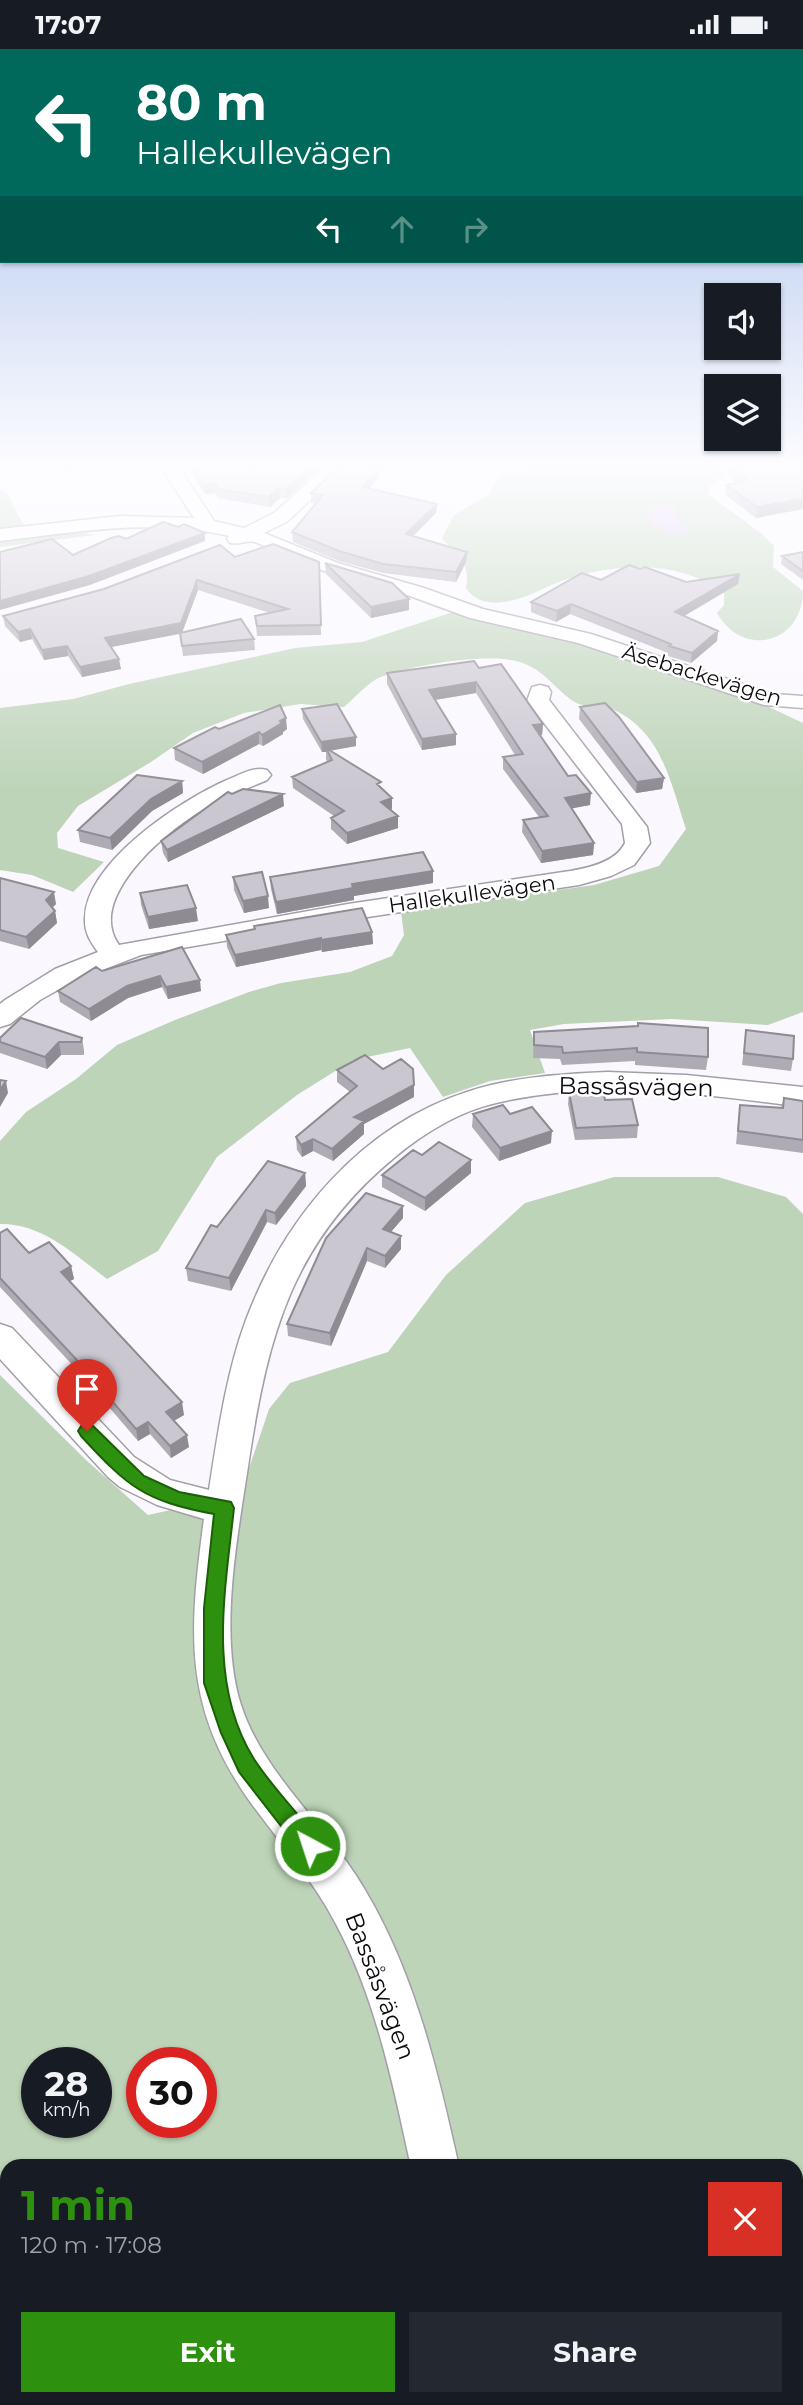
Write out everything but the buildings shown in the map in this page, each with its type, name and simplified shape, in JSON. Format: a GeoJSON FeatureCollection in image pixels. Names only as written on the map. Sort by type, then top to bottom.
{"type":"FeatureCollection","features":[{"type":"Feature","properties":{"kind":"street","name":"Äsebackevägen"},"geometry":{"type":"LineString","coordinates":[[355,574],[417,592],[477,614],[584,638],[772,700],[801,702]]}},
{"type":"Feature","properties":{"kind":"street","name":"Hallekullevägen"},"geometry":{"type":"LineString","coordinates":[[0,1019],[56,980],[113,955],[169,941],[570,879],[595,874],[621,863],[637,842],[637,831],[626,812],[538,701],[540,692]]}},
{"type":"Feature","properties":{"kind":"street"},"geometry":{"type":"LineString","coordinates":[[113,955],[100,940],[97,922],[98,908],[117,873],[136,850],[163,826],[219,791],[259,775]]}},
{"type":"Feature","properties":{"kind":"street","name":"Bassåsvägen"},"geometry":{"type":"LineString","coordinates":[[433,2159],[418,2090],[395,2011],[368,1943],[352,1909],[330,1874],[247,1765],[222,1708],[215,1683],[214,1608],[224,1508],[243,1386],[253,1347],[275,1288],[300,1237],[336,1192],[394,1142],[454,1107],[490,1095],[544,1086],[589,1083],[673,1084],[803,1097]]}},
{"type":"Feature","properties":{"kind":"street"},"geometry":{"type":"LineString","coordinates":[[0,1337],[138,1482],[176,1499],[224,1508]]}},
{"type":"Feature","properties":{"kind":"green space"},"geometry":{"type":"Polygon","coordinates":[[[466,574],[584,574],[511,601],[492,602],[477,599],[466,588],[466,574]]]}},
{"type":"Feature","properties":{"kind":"green space"},"geometry":{"type":"Polygon","coordinates":[[[687,574],[782,574],[803,591],[800,609],[793,623],[783,633],[770,639],[742,637],[728,628],[717,613],[724,605],[724,593],[687,574]]]}},
{"type":"Feature","properties":{"kind":"green space"},"geometry":{"type":"Polygon","coordinates":[[[453,612],[602,648],[767,706],[803,723],[803,1012],[768,1025],[672,1019],[564,1024],[530,1030],[545,1073],[490,1081],[443,1097],[410,1048],[353,1060],[297,1095],[217,1157],[158,1251],[107,1279],[44,1235],[15,1225],[0,1224],[0,1141],[26,1112],[76,1079],[117,1045],[249,992],[281,983],[350,972],[392,956],[404,935],[401,912],[594,885],[659,866],[686,829],[669,777],[654,745],[630,720],[614,710],[582,705],[573,701],[531,667],[492,658],[431,664],[394,672],[372,682],[344,707],[300,704],[244,713],[193,733],[78,806],[57,833],[58,848],[104,862],[73,892],[32,875],[0,870],[0,708],[73,699],[295,648],[362,642],[453,612]]]}},
{"type":"Feature","properties":{"kind":"green space"},"geometry":{"type":"Polygon","coordinates":[[[614,1177],[718,1177],[786,1197],[803,1214],[803,2159],[0,2159],[0,1375],[86,1460],[148,1515],[240,1495],[269,1409],[290,1383],[388,1352],[446,1275],[525,1203],[614,1177]]]}},
{"type":"Feature","properties":{"kind":"route"},"geometry":{"type":"LineString","coordinates":[[87,1431],[138,1482],[176,1499],[224,1508],[214,1608],[215,1683],[231,1733],[247,1765],[310,1846]]}}]}
